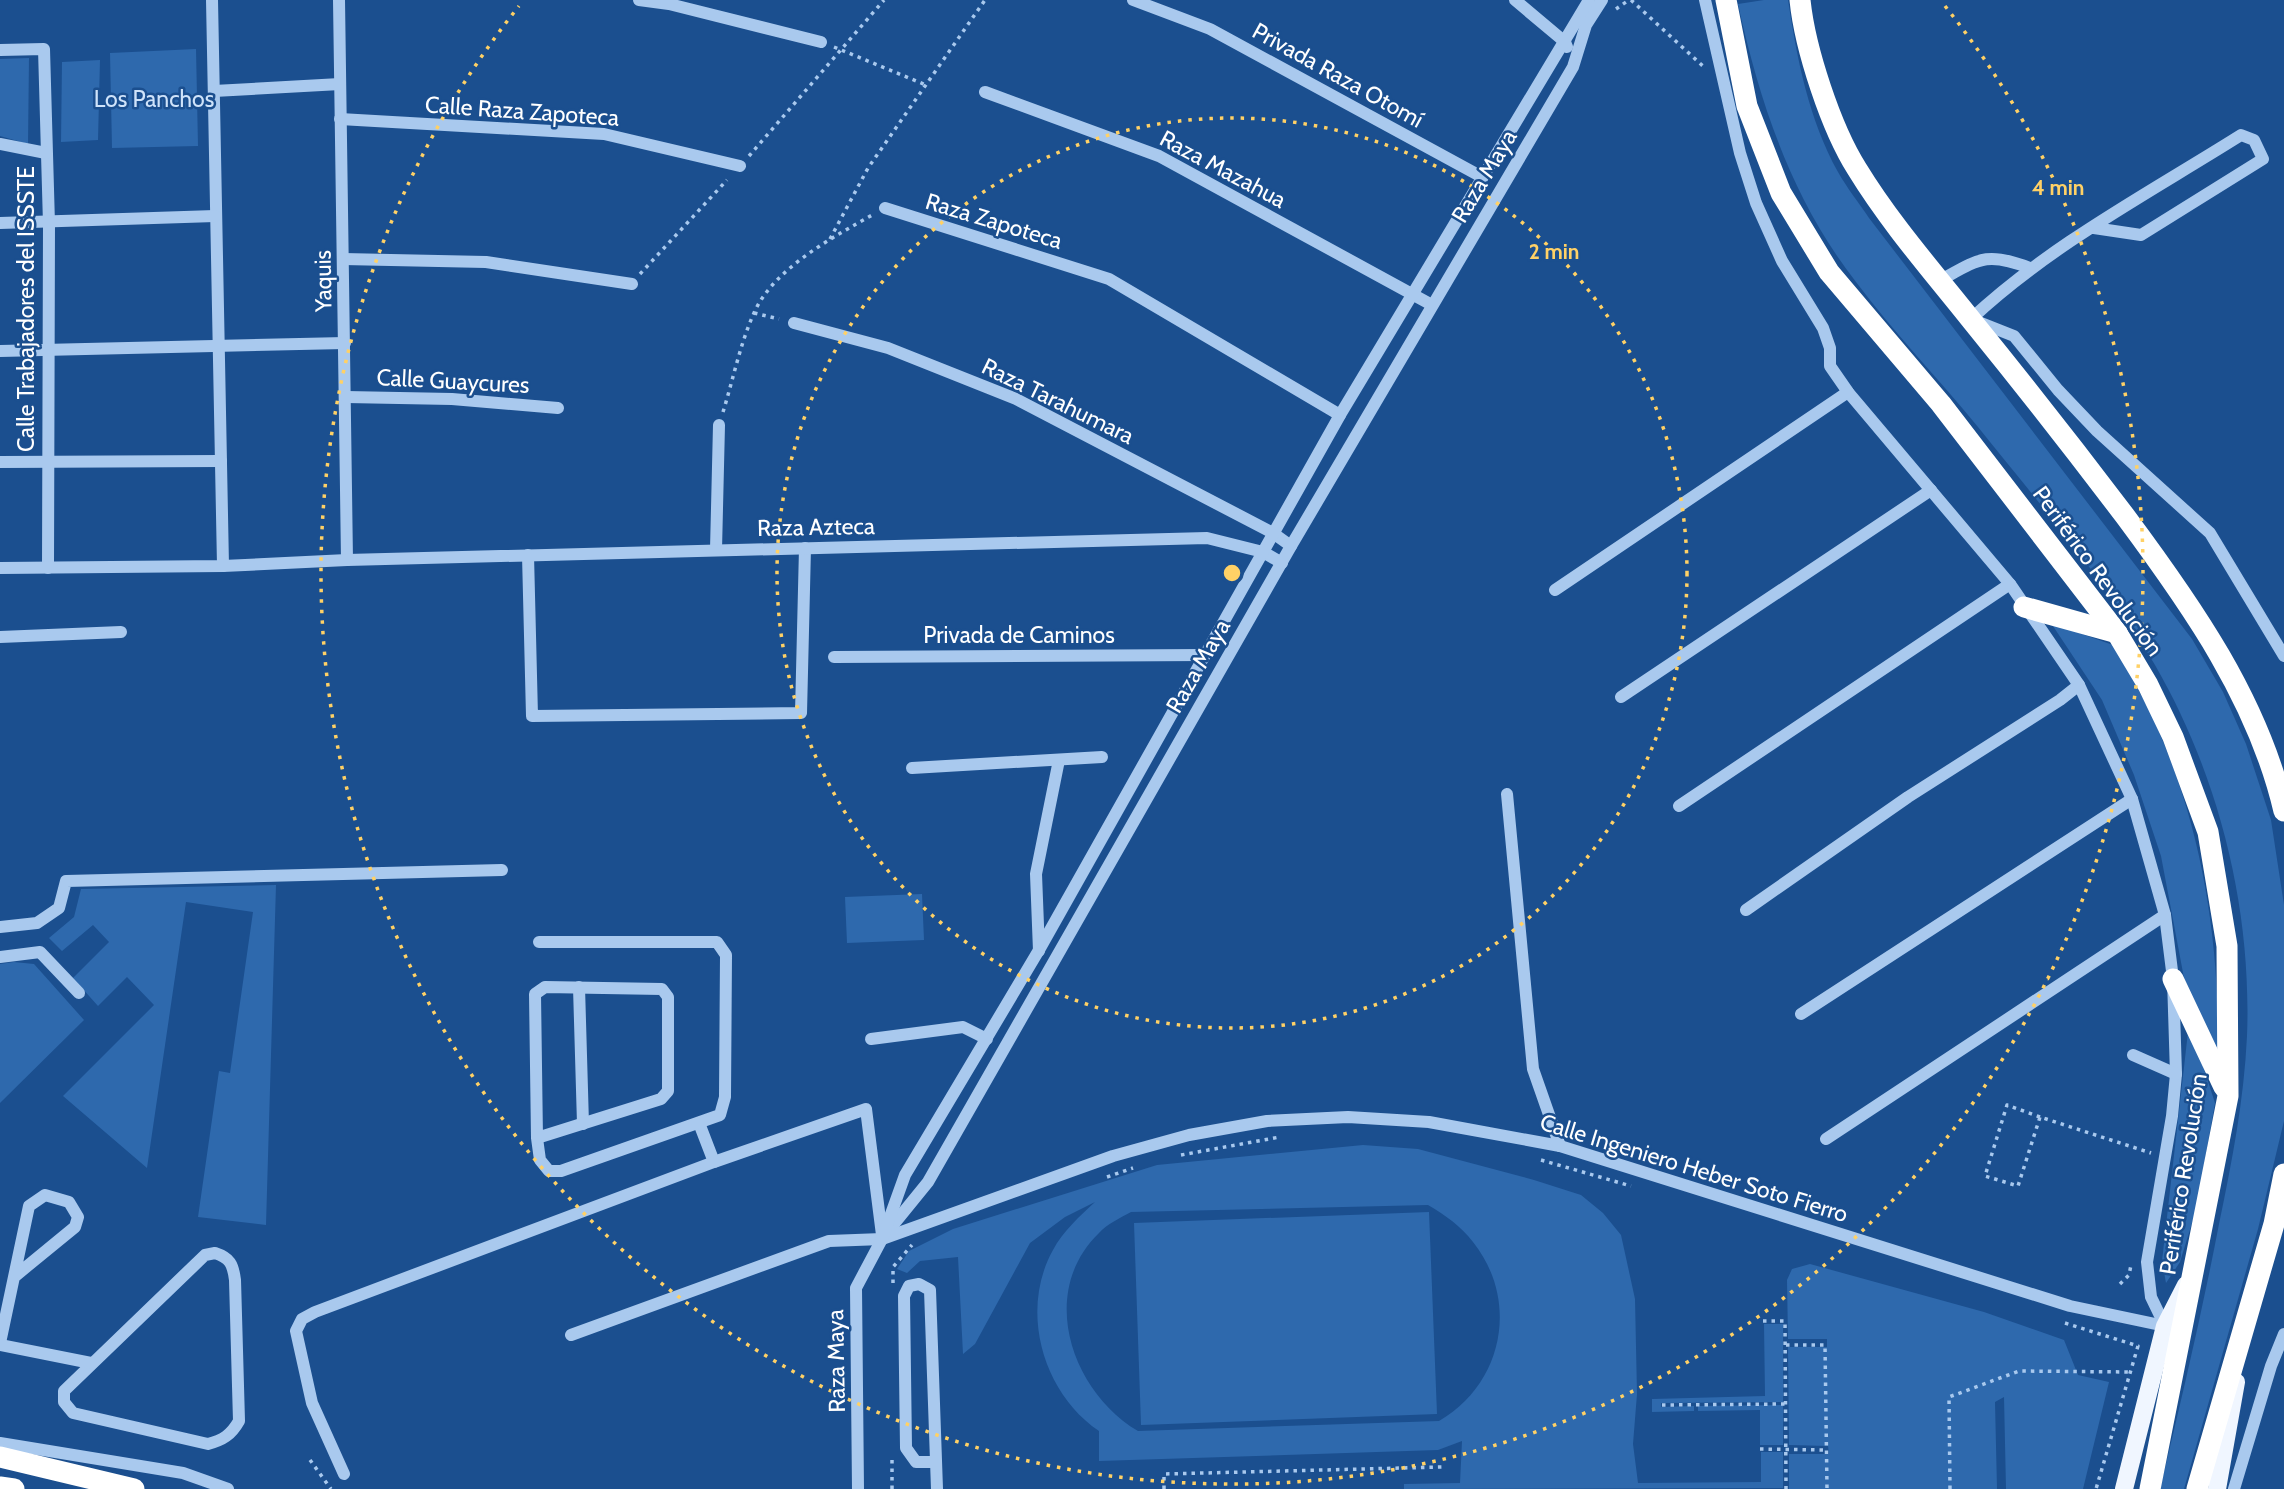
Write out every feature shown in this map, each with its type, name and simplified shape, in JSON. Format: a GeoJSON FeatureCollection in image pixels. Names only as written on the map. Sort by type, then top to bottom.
{"type":"FeatureCollection","features":[{"type":"Feature","properties":{"kind":"highway","name":"Periférico Revolución"},"geometry":{"type":"LineString","coordinates":[[1726,0],[1747,106],[1781,192],[1829,272],[1941,404],[2118,634],[2148,685],[2173,737],[2208,832],[2227,946],[2228,1096],[2150,1489]]}},
{"type":"Feature","properties":{"kind":"highway"},"geometry":{"type":"LineString","coordinates":[[1800,0],[1810,52],[1822,92],[1856,168],[1939,281],[2189,601],[2247,704],[2284,811]]}},
{"type":"Feature","properties":{"kind":"highway"},"geometry":{"type":"LineString","coordinates":[[2024,607],[2118,634]]}},
{"type":"Feature","properties":{"kind":"highway"},"geometry":{"type":"LineString","coordinates":[[2173,979],[2228,1096]]}},
{"type":"Feature","properties":{"kind":"highway"},"geometry":{"type":"LineString","coordinates":[[2197,1489],[2249,1309],[2284,1174]]}},
{"type":"Feature","properties":{"kind":"highway"},"geometry":{"type":"LineString","coordinates":[[0,1457],[134,1489]]}},
{"type":"Feature","properties":{"kind":"highway"},"geometry":{"type":"LineString","coordinates":[[0,1487],[15,1489]]}},
{"type":"Feature","properties":{"kind":"main road"},"geometry":{"type":"LineString","coordinates":[[2124,1489],[2165,1326],[2195,1270]]}},
{"type":"Feature","properties":{"kind":"main road"},"geometry":{"type":"LineString","coordinates":[[2217,1489],[2249,1309]]}},
{"type":"Feature","properties":{"kind":"street"},"geometry":{"type":"LineString","coordinates":[[212,0],[223,566]]}},
{"type":"Feature","properties":{"kind":"street","name":"Yaquis"},"geometry":{"type":"LineString","coordinates":[[339,0],[348,560]]}},
{"type":"Feature","properties":{"kind":"street"},"geometry":{"type":"LineString","coordinates":[[639,0],[669,4],[821,42]]}},
{"type":"Feature","properties":{"kind":"street","name":"Privada Raza Otomí"},"geometry":{"type":"LineString","coordinates":[[1133,0],[1210,29],[1482,177]]}},
{"type":"Feature","properties":{"kind":"street"},"geometry":{"type":"LineString","coordinates":[[1515,0],[1565,42],[1573,67]]}},
{"type":"Feature","properties":{"kind":"street","name":"Raza Maya"},"geometry":{"type":"LineString","coordinates":[[858,1489],[856,1289],[882,1239],[905,1175],[1039,950],[1340,415],[1590,0]]}},
{"type":"Feature","properties":{"kind":"street","name":"Raza Maya"},"geometry":{"type":"LineString","coordinates":[[882,1239],[928,1182],[1291,546],[1573,67],[1586,25],[1602,0]]}},
{"type":"Feature","properties":{"kind":"street"},"geometry":{"type":"LineString","coordinates":[[1704,0],[1747,106]]}},
{"type":"Feature","properties":{"kind":"street"},"geometry":{"type":"LineString","coordinates":[[1704,0],[1740,153],[1756,203],[1782,261],[1824,328],[1830,348],[1830,366],[1848,393],[2010,584],[2079,685],[2132,799],[2165,915],[2173,979],[2176,1074],[2169,1137],[2147,1262],[2151,1297],[2165,1326]]}},
{"type":"Feature","properties":{"kind":"street","name":"Calle Trabajadores del ISSSTE"},"geometry":{"type":"LineString","coordinates":[[0,50],[44,49],[49,286],[48,568]]}},
{"type":"Feature","properties":{"kind":"street"},"geometry":{"type":"LineString","coordinates":[[214,91],[340,84]]}},
{"type":"Feature","properties":{"kind":"street","name":"Raza Mazahua"},"geometry":{"type":"LineString","coordinates":[[985,92],[1159,156],[1411,296],[1432,305]]}},
{"type":"Feature","properties":{"kind":"street","name":"Calle Raza Zapoteca"},"geometry":{"type":"LineString","coordinates":[[340,119],[604,134],[740,166]]}},
{"type":"Feature","properties":{"kind":"street"},"geometry":{"type":"LineString","coordinates":[[2094,228],[2141,234],[2263,159],[2254,140],[2241,135],[2030,268],[1971,319],[2014,336],[2058,390],[2097,431],[2210,533],[2284,656]]}},
{"type":"Feature","properties":{"kind":"street"},"geometry":{"type":"LineString","coordinates":[[0,145],[46,153]]}},
{"type":"Feature","properties":{"kind":"street","name":"Raza Zapoteca"},"geometry":{"type":"LineString","coordinates":[[885,208],[1109,279],[1340,415]]}},
{"type":"Feature","properties":{"kind":"street"},"geometry":{"type":"LineString","coordinates":[[0,223],[48,224],[215,216]]}},
{"type":"Feature","properties":{"kind":"street"},"geometry":{"type":"LineString","coordinates":[[1939,281],[1976,260],[2000,257],[2030,268]]}},
{"type":"Feature","properties":{"kind":"street"},"geometry":{"type":"LineString","coordinates":[[343,259],[486,262],[632,284]]}},
{"type":"Feature","properties":{"kind":"street","name":"Raza Tarahumara"},"geometry":{"type":"LineString","coordinates":[[794,323],[888,348],[1016,399],[1273,533],[1291,546]]}},
{"type":"Feature","properties":{"kind":"street"},"geometry":{"type":"LineString","coordinates":[[0,351],[345,343]]}},
{"type":"Feature","properties":{"kind":"street"},"geometry":{"type":"LineString","coordinates":[[1555,590],[1848,393]]}},
{"type":"Feature","properties":{"kind":"street","name":"Calle Guaycures"},"geometry":{"type":"LineString","coordinates":[[346,397],[453,399],[558,408]]}},
{"type":"Feature","properties":{"kind":"street"},"geometry":{"type":"LineString","coordinates":[[716,550],[719,425]]}},
{"type":"Feature","properties":{"kind":"street"},"geometry":{"type":"LineString","coordinates":[[0,462],[221,461]]}},
{"type":"Feature","properties":{"kind":"street"},"geometry":{"type":"LineString","coordinates":[[1620,697],[1931,490]]}},
{"type":"Feature","properties":{"kind":"street","name":"Raza Azteca"},"geometry":{"type":"LineString","coordinates":[[0,568],[223,566],[348,560],[1207,538],[1263,552],[1282,563]]}},
{"type":"Feature","properties":{"kind":"street"},"geometry":{"type":"LineString","coordinates":[[528,555],[532,716],[801,713],[804,548]]}},
{"type":"Feature","properties":{"kind":"street"},"geometry":{"type":"LineString","coordinates":[[1679,806],[2010,584]]}},
{"type":"Feature","properties":{"kind":"street"},"geometry":{"type":"LineString","coordinates":[[0,637],[121,632]]}},
{"type":"Feature","properties":{"kind":"street","name":"Privada de Caminos"},"geometry":{"type":"LineString","coordinates":[[834,657],[1205,655]]}},
{"type":"Feature","properties":{"kind":"street"},"geometry":{"type":"LineString","coordinates":[[1746,910],[1908,797],[2060,700],[2079,685]]}},
{"type":"Feature","properties":{"kind":"street"},"geometry":{"type":"LineString","coordinates":[[912,768],[1102,758]]}},
{"type":"Feature","properties":{"kind":"street"},"geometry":{"type":"LineString","coordinates":[[1055,960],[1039,950],[1036,874],[1059,760]]}},
{"type":"Feature","properties":{"kind":"street"},"geometry":{"type":"LineString","coordinates":[[1507,794],[1533,1069],[1560,1146]]}},
{"type":"Feature","properties":{"kind":"street"},"geometry":{"type":"LineString","coordinates":[[1801,1014],[2132,799]]}},
{"type":"Feature","properties":{"kind":"street"},"geometry":{"type":"LineString","coordinates":[[0,927],[37,923],[59,908],[66,881],[502,870]]}},
{"type":"Feature","properties":{"kind":"street"},"geometry":{"type":"LineString","coordinates":[[1826,1139],[2165,915]]}},
{"type":"Feature","properties":{"kind":"street"},"geometry":{"type":"LineString","coordinates":[[537,1138],[661,1098],[668,1091],[668,997],[662,989],[545,987],[535,994],[537,1138],[540,1160],[549,1171],[561,1171],[720,1115],[725,1097],[726,955],[717,942],[539,942]]}},
{"type":"Feature","properties":{"kind":"street"},"geometry":{"type":"LineString","coordinates":[[0,957],[40,952],[79,992]]}},
{"type":"Feature","properties":{"kind":"street"},"geometry":{"type":"LineString","coordinates":[[579,987],[583,1124]]}},
{"type":"Feature","properties":{"kind":"street"},"geometry":{"type":"LineString","coordinates":[[871,1039],[963,1027],[987,1039]]}},
{"type":"Feature","properties":{"kind":"street"},"geometry":{"type":"LineString","coordinates":[[2133,1055],[2176,1074]]}},
{"type":"Feature","properties":{"kind":"street"},"geometry":{"type":"LineString","coordinates":[[344,1474],[312,1403],[296,1331],[302,1319],[714,1162],[866,1109],[882,1239]]}},
{"type":"Feature","properties":{"kind":"street","name":"Calle Ingeniero Heber Soto Fierro"},"geometry":{"type":"LineString","coordinates":[[571,1335],[829,1241],[882,1239],[1113,1156],[1189,1135],[1267,1121],[1348,1117],[1429,1122],[1560,1146],[2070,1306],[2165,1326]]}},
{"type":"Feature","properties":{"kind":"street"},"geometry":{"type":"LineString","coordinates":[[699,1123],[714,1162]]}},
{"type":"Feature","properties":{"kind":"street"},"geometry":{"type":"LineString","coordinates":[[14,1278],[75,1227],[78,1217],[69,1202],[46,1195],[29,1206],[0,1344],[91,1363]]}},
{"type":"Feature","properties":{"kind":"street"},"geometry":{"type":"LineString","coordinates":[[215,1253],[227,1257],[233,1267],[235,1280],[238,1346],[239,1421],[233,1431],[220,1441],[208,1444],[73,1413],[64,1402],[64,1391],[91,1363],[205,1255],[215,1253]]}},
{"type":"Feature","properties":{"kind":"street"},"geometry":{"type":"LineString","coordinates":[[935,1462],[916,1462],[906,1448],[904,1296],[909,1286],[919,1284],[930,1290],[937,1489]]}},
{"type":"Feature","properties":{"kind":"street"},"geometry":{"type":"LineString","coordinates":[[2234,1489],[2271,1366],[2284,1334]]}},
{"type":"Feature","properties":{"kind":"street"},"geometry":{"type":"LineString","coordinates":[[0,1443],[183,1473],[228,1489]]}},
{"type":"Feature","properties":{"kind":"path"},"geometry":{"type":"LineString","coordinates":[[632,284],[843,51],[884,0]]}},
{"type":"Feature","properties":{"kind":"path"},"geometry":{"type":"LineString","coordinates":[[830,239],[868,168],[985,0]]}},
{"type":"Feature","properties":{"kind":"path"},"geometry":{"type":"LineString","coordinates":[[1631,0],[1715,77]]}},
{"type":"Feature","properties":{"kind":"path"},"geometry":{"type":"LineString","coordinates":[[821,42],[926,85]]}},
{"type":"Feature","properties":{"kind":"path"},"geometry":{"type":"LineString","coordinates":[[719,425],[754,313],[765,294],[816,247],[885,208]]}},
{"type":"Feature","properties":{"kind":"path"},"geometry":{"type":"LineString","coordinates":[[754,313],[794,323]]}},
{"type":"Feature","properties":{"kind":"path"},"geometry":{"type":"LineString","coordinates":[[2040,1117],[2018,1186],[1985,1176],[2007,1105],[2154,1154]]}},
{"type":"Feature","properties":{"kind":"path"},"geometry":{"type":"LineString","coordinates":[[1170,1158],[1287,1136]]}},
{"type":"Feature","properties":{"kind":"path"},"geometry":{"type":"LineString","coordinates":[[2153,1165],[2156,1141]]}},
{"type":"Feature","properties":{"kind":"path"},"geometry":{"type":"LineString","coordinates":[[1539,1159],[1640,1189]]}},
{"type":"Feature","properties":{"kind":"path"},"geometry":{"type":"LineString","coordinates":[[1098,1180],[1135,1168]]}},
{"type":"Feature","properties":{"kind":"path"},"geometry":{"type":"LineString","coordinates":[[893,1295],[893,1267],[910,1247],[920,1241]]}},
{"type":"Feature","properties":{"kind":"path"},"geometry":{"type":"LineString","coordinates":[[2120,1284],[2129,1275],[2132,1263]]}},
{"type":"Feature","properties":{"kind":"path"},"geometry":{"type":"LineString","coordinates":[[2053,1319],[2138,1346],[2096,1489]]}},
{"type":"Feature","properties":{"kind":"path"},"geometry":{"type":"LineString","coordinates":[[1763,1321],[1785,1321],[1786,1489]]}},
{"type":"Feature","properties":{"kind":"path"},"geometry":{"type":"LineString","coordinates":[[1785,1345],[1825,1345],[1827,1489]]}},
{"type":"Feature","properties":{"kind":"path"},"geometry":{"type":"LineString","coordinates":[[1950,1489],[1949,1397],[2019,1370],[2130,1371]]}},
{"type":"Feature","properties":{"kind":"path"},"geometry":{"type":"LineString","coordinates":[[1662,1405],[1785,1404]]}},
{"type":"Feature","properties":{"kind":"path"},"geometry":{"type":"LineString","coordinates":[[1696,1405],[1696,1411]]}},
{"type":"Feature","properties":{"kind":"path"},"geometry":{"type":"LineString","coordinates":[[892,1447],[892,1489]]}},
{"type":"Feature","properties":{"kind":"path"},"geometry":{"type":"LineString","coordinates":[[1760,1449],[1827,1450]]}},
{"type":"Feature","properties":{"kind":"path"},"geometry":{"type":"LineString","coordinates":[[310,1460],[331,1489]]}},
{"type":"Feature","properties":{"kind":"path"},"geometry":{"type":"LineString","coordinates":[[1164,1489],[1164,1474],[1442,1467]]}},
{"type":"Feature","properties":{"kind":"green space"},"geometry":{"type":"Polygon","coordinates":[[[1788,0],[1800,67],[1812,110],[1828,152],[1845,184],[2192,639],[2223,692],[2246,744],[2271,820],[2284,905],[2284,1121],[2258,1229],[2184,1489],[2160,1489],[2224,1200],[2237,1130],[2247,1036],[2244,940],[2227,844],[2214,797],[2178,708],[2155,665],[2115,603],[2048,514],[1871,301],[1833,251],[1814,218],[1796,184],[1768,114],[1738,4],[1788,0]]]}},
{"type":"Feature","properties":{"kind":"green space","name":"Los Panchos"},"geometry":{"type":"Polygon","coordinates":[[[196,49],[198,146],[112,148],[110,53],[196,49]]]}},
{"type":"Feature","properties":{"kind":"green space"},"geometry":{"type":"Polygon","coordinates":[[[29,58],[28,144],[0,136],[0,59],[29,58]]]}},
{"type":"Feature","properties":{"kind":"green space"},"geometry":{"type":"Polygon","coordinates":[[[100,60],[98,140],[61,142],[62,62],[100,60]]]}},
{"type":"Feature","properties":{"kind":"green space"},"geometry":{"type":"Polygon","coordinates":[[[2051,623],[2113,645],[2141,694],[2172,765],[2197,846],[2212,930],[2218,1059],[2184,978],[2161,856],[2134,775],[2102,700],[2051,623]]]}},
{"type":"Feature","properties":{"kind":"green space"},"geometry":{"type":"Polygon","coordinates":[[[276,885],[266,1225],[198,1217],[219,1071],[230,1073],[253,912],[186,902],[147,1168],[63,1096],[154,1005],[127,977],[98,1006],[73,978],[109,942],[93,925],[62,951],[49,938],[74,917],[81,889],[276,885]]]}},
{"type":"Feature","properties":{"kind":"green space"},"geometry":{"type":"Polygon","coordinates":[[[922,894],[924,940],[847,943],[845,897],[922,894]]]}},
{"type":"Feature","properties":{"kind":"green space"},"geometry":{"type":"Polygon","coordinates":[[[0,964],[34,964],[84,1020],[0,1103],[0,964]]]}},
{"type":"Feature","properties":{"kind":"green space"},"geometry":{"type":"Polygon","coordinates":[[[2189,1023],[2215,1103],[2196,1210],[2180,1262],[2166,1283],[2162,1261],[2189,1023]]]}},
{"type":"Feature","properties":{"kind":"green space"},"geometry":{"type":"Polygon","coordinates":[[[1363,1145],[1418,1149],[1581,1195],[1603,1213],[1621,1235],[1635,1299],[1637,1394],[1633,1444],[1638,1483],[1761,1482],[1761,1452],[1783,1452],[1783,1488],[1404,1489],[1404,1484],[1460,1483],[1462,1441],[1438,1450],[1099,1461],[1099,1431],[1080,1415],[1063,1395],[1042,1349],[1038,1324],[1038,1299],[1043,1274],[1053,1250],[1067,1230],[1095,1202],[1065,1217],[1030,1243],[975,1344],[963,1354],[958,1257],[920,1261],[907,1273],[897,1269],[909,1251],[953,1229],[1157,1165],[1363,1145]],[[1428,1205],[1131,1212],[1099,1233],[1080,1257],[1070,1284],[1067,1312],[1070,1340],[1080,1367],[1095,1392],[1115,1414],[1138,1431],[1439,1421],[1461,1405],[1478,1386],[1490,1364],[1498,1340],[1500,1315],[1497,1290],[1488,1265],[1473,1242],[1452,1221],[1428,1205]]]}},
{"type":"Feature","properties":{"kind":"green space"},"geometry":{"type":"Polygon","coordinates":[[[1429,1212],[1437,1414],[1141,1425],[1134,1223],[1429,1212]]]}},
{"type":"Feature","properties":{"kind":"green space"},"geometry":{"type":"Polygon","coordinates":[[[1810,1264],[1984,1312],[2064,1340],[2078,1375],[2109,1382],[2083,1489],[2006,1489],[2004,1397],[1995,1402],[1997,1489],[1789,1489],[1789,1454],[1829,1454],[1828,1446],[1789,1445],[1788,1347],[1827,1347],[1827,1339],[1788,1339],[1787,1280],[1792,1269],[1810,1264]]]}},
{"type":"Feature","properties":{"kind":"green space"},"geometry":{"type":"Polygon","coordinates":[[[1764,1324],[1783,1324],[1783,1402],[1661,1403],[1661,1407],[1694,1406],[1694,1411],[1652,1412],[1652,1399],[1765,1396],[1764,1324]]]}},
{"type":"Feature","properties":{"kind":"green space"},"geometry":{"type":"Polygon","coordinates":[[[1783,1405],[1783,1445],[1760,1445],[1760,1410],[1698,1411],[1698,1406],[1783,1405]]]}}]}
